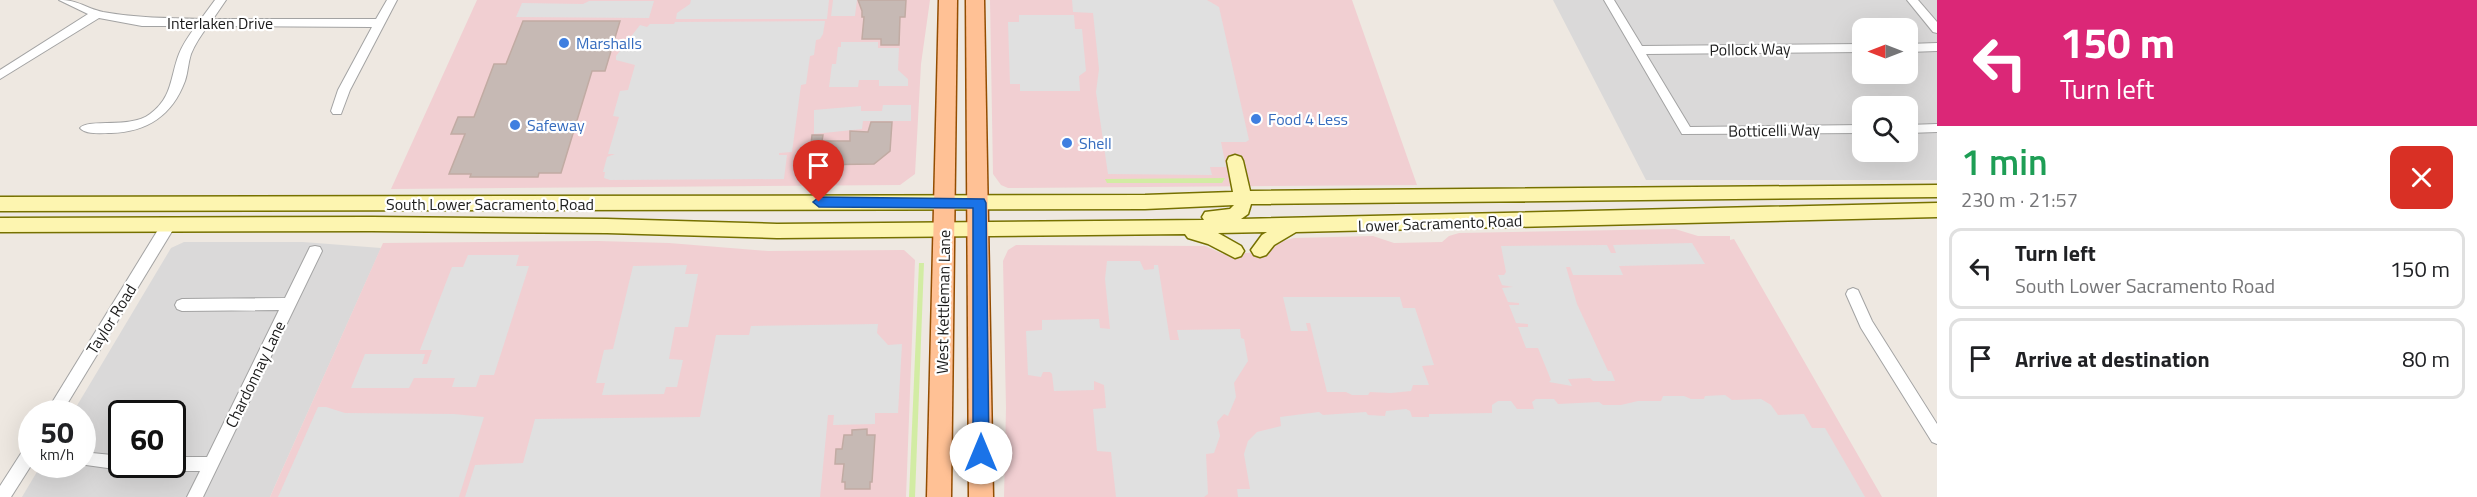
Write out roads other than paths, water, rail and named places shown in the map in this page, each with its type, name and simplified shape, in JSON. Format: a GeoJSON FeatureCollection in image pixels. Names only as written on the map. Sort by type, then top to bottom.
{"type":"FeatureCollection","features":[{"type":"Feature","properties":{"kind":"main road","name":"West Kettleman Lane"},"geometry":{"type":"LineString","coordinates":[[939,497],[948,0]]}},
{"type":"Feature","properties":{"kind":"main road"},"geometry":{"type":"LineString","coordinates":[[975,0],[980,230],[981,497]]}},
{"type":"Feature","properties":{"kind":"main road"},"geometry":{"type":"LineString","coordinates":[[1148,228],[1170,219],[1234,215],[1242,209],[1243,198],[1236,161]]}},
{"type":"Feature","properties":{"kind":"main road","name":"Lower Sacramento Road"},"geometry":{"type":"LineString","coordinates":[[979,203],[1937,191]]}},
{"type":"Feature","properties":{"kind":"main road","name":"South Lower Sacramento Road"},"geometry":{"type":"LineString","coordinates":[[0,204],[979,203]]}},
{"type":"Feature","properties":{"kind":"main road"},"geometry":{"type":"LineString","coordinates":[[170,224],[176,217],[186,213],[226,212],[249,204]]}},
{"type":"Feature","properties":{"kind":"main road","name":"Lower Sacramento Road"},"geometry":{"type":"LineString","coordinates":[[944,230],[1315,226],[1414,234],[1937,210]]}},
{"type":"Feature","properties":{"kind":"main road","name":"South Lower Sacramento Road"},"geometry":{"type":"LineString","coordinates":[[0,225],[558,225],[765,231],[944,230]]}},
{"type":"Feature","properties":{"kind":"main road"},"geometry":{"type":"LineString","coordinates":[[1260,250],[1277,234],[1290,229],[1315,226]]}},
{"type":"Feature","properties":{"kind":"main road"},"geometry":{"type":"LineString","coordinates":[[1148,228],[1192,233],[1214,239],[1235,251]]}},
{"type":"Feature","properties":{"kind":"street","name":"Interlaken Drive"},"geometry":{"type":"LineString","coordinates":[[64,0],[97,14],[131,21],[205,24],[380,23]]}},
{"type":"Feature","properties":{"kind":"street"},"geometry":{"type":"LineString","coordinates":[[86,128],[126,128],[153,120],[162,111],[176,86],[186,54],[221,0]]}},
{"type":"Feature","properties":{"kind":"street"},"geometry":{"type":"LineString","coordinates":[[336,111],[344,90],[392,0]]}},
{"type":"Feature","properties":{"kind":"street"},"geometry":{"type":"LineString","coordinates":[[1608,0],[1638,50]]}},
{"type":"Feature","properties":{"kind":"street"},"geometry":{"type":"LineString","coordinates":[[1912,0],[1937,29]]}},
{"type":"Feature","properties":{"kind":"street"},"geometry":{"type":"LineString","coordinates":[[0,75],[97,14]]}},
{"type":"Feature","properties":{"kind":"street"},"geometry":{"type":"LineString","coordinates":[[1918,48],[1937,47]]}},
{"type":"Feature","properties":{"kind":"street","name":"Pollock Way"},"geometry":{"type":"LineString","coordinates":[[1638,50],[1852,48]]}},
{"type":"Feature","properties":{"kind":"street","name":"Botticelli Way"},"geometry":{"type":"LineString","coordinates":[[1638,50],[1686,131],[1852,129]]}},
{"type":"Feature","properties":{"kind":"street"},"geometry":{"type":"LineString","coordinates":[[1918,129],[1937,128]]}},
{"type":"Feature","properties":{"kind":"street","name":"Taylor Road"},"geometry":{"type":"LineString","coordinates":[[62,400],[170,224]]}},
{"type":"Feature","properties":{"kind":"street","name":"Chardonnay Lane"},"geometry":{"type":"LineString","coordinates":[[195,497],[315,251]]}},
{"type":"Feature","properties":{"kind":"street"},"geometry":{"type":"LineString","coordinates":[[1853,294],[1866,324],[1930,415],[1937,437]]}},
{"type":"Feature","properties":{"kind":"street"},"geometry":{"type":"LineString","coordinates":[[182,305],[289,304]]}},
{"type":"Feature","properties":{"kind":"street"},"geometry":{"type":"LineString","coordinates":[[186,464],[211,464]]}},
{"type":"Feature","properties":{"kind":"street"},"geometry":{"type":"LineString","coordinates":[[2,497],[18,471]]}},
{"type":"Feature","properties":{"kind":"place","name":"Marshalls"},"geometry":{"type":"Point","coordinates":[564,43]}},
{"type":"Feature","properties":{"kind":"place","name":"Food 4 Less"},"geometry":{"type":"Point","coordinates":[1256,119]}},
{"type":"Feature","properties":{"kind":"place","name":"Safeway"},"geometry":{"type":"Point","coordinates":[515,125]}},
{"type":"Feature","properties":{"kind":"place","name":"Shell"},"geometry":{"type":"Point","coordinates":[1067,143]}}]}
